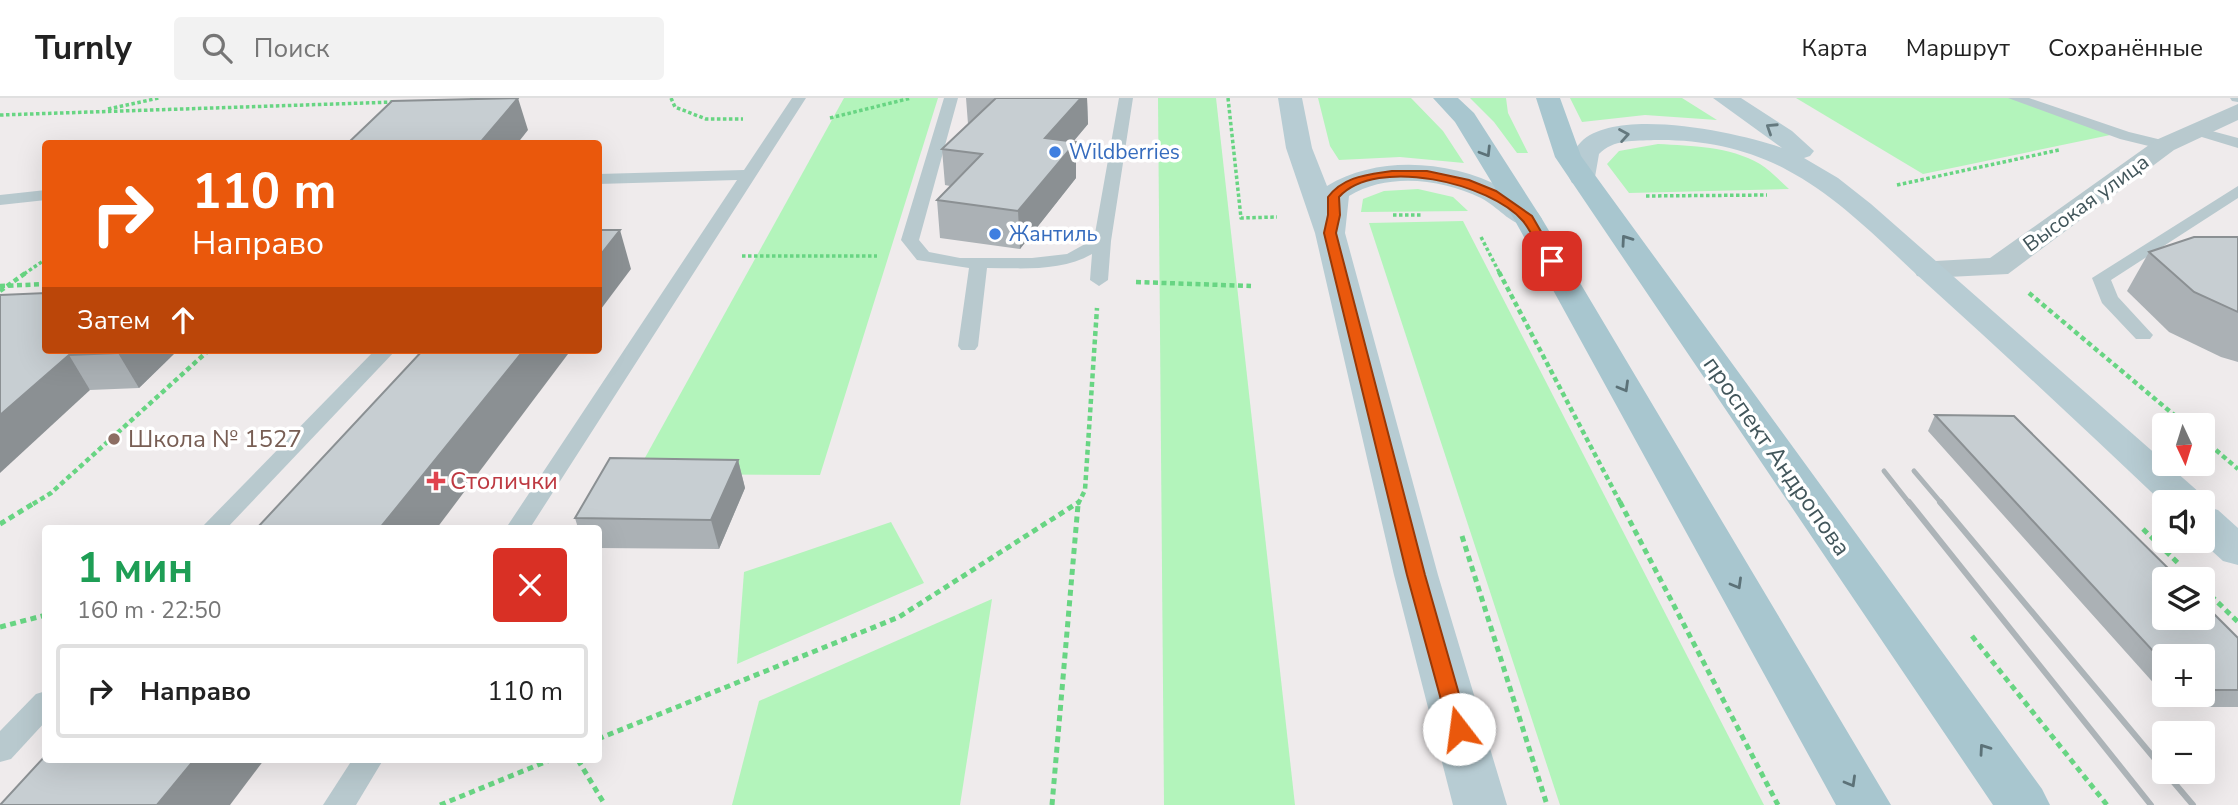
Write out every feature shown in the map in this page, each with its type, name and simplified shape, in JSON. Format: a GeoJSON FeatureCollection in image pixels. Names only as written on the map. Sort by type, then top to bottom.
{"type":"FeatureCollection","features":[{"type":"Feature","properties":{"kind":"main road"},"geometry":{"type":"LineString","coordinates":[[1290,98],[1299,148],[1330,233],[1416,575],[1480,805]]}},
{"type":"Feature","properties":{"kind":"main road"},"geometry":{"type":"LineString","coordinates":[[1445,98],[1465,118],[1528,219],[1864,805]]}},
{"type":"Feature","properties":{"kind":"main road","name":"проспект Андропова"},"geometry":{"type":"LineString","coordinates":[[1548,98],[1568,157],[2023,805]]}},
{"type":"Feature","properties":{"kind":"main road"},"geometry":{"type":"LineString","coordinates":[[1725,98],[1795,144],[1838,192]]}},
{"type":"Feature","properties":{"kind":"main road"},"geometry":{"type":"LineString","coordinates":[[1582,177],[1586,152],[1595,143],[1632,133],[1703,134],[1747,145],[1796,164],[1838,192],[2056,382],[2173,490]]}},
{"type":"Feature","properties":{"kind":"main road"},"geometry":{"type":"LineString","coordinates":[[1330,233],[1336,192],[1356,181],[1392,174],[1427,175],[1465,182],[1492,193],[1528,219]]}},
{"type":"Feature","properties":{"kind":"main road"},"geometry":{"type":"LineString","coordinates":[[2215,530],[2238,551]]}},
{"type":"Feature","properties":{"kind":"street","name":"Высокая улица"},"geometry":{"type":"LineString","coordinates":[[1928,270],[1997,267],[2165,145],[2238,111]]}},
{"type":"Feature","properties":{"kind":"lane"},"geometry":{"type":"LineString","coordinates":[[520,525],[799,98]]}},
{"type":"Feature","properties":{"kind":"lane"},"geometry":{"type":"LineString","coordinates":[[951,98],[910,240],[923,256],[960,263],[1032,263],[1071,259],[1102,241]]}},
{"type":"Feature","properties":{"kind":"lane"},"geometry":{"type":"LineString","coordinates":[[1099,280],[1102,241],[1126,98]]}},
{"type":"Feature","properties":{"kind":"lane"},"geometry":{"type":"LineString","coordinates":[[2015,98],[2124,136],[2165,145]]}},
{"type":"Feature","properties":{"kind":"lane"},"geometry":{"type":"LineString","coordinates":[[2197,131],[2238,143]]}},
{"type":"Feature","properties":{"kind":"lane"},"geometry":{"type":"LineString","coordinates":[[602,179],[748,175]]}},
{"type":"Feature","properties":{"kind":"lane"},"geometry":{"type":"LineString","coordinates":[[2143,335],[2109,299],[2101,278],[2238,191]]}},
{"type":"Feature","properties":{"kind":"lane"},"geometry":{"type":"LineString","coordinates":[[0,200],[42,195]]}},
{"type":"Feature","properties":{"kind":"lane"},"geometry":{"type":"LineString","coordinates":[[968,346],[979,263]]}},
{"type":"Feature","properties":{"kind":"lane"},"geometry":{"type":"LineString","coordinates":[[216,525],[382,354]]}},
{"type":"Feature","properties":{"kind":"lane"},"geometry":{"type":"LineString","coordinates":[[0,750],[42,706]]}},
{"type":"Feature","properties":{"kind":"lane"},"geometry":{"type":"LineString","coordinates":[[339,805],[366,763]]}},
{"type":"Feature","properties":{"kind":"path"},"geometry":{"type":"LineString","coordinates":[[94,112],[159,98]]}},
{"type":"Feature","properties":{"kind":"path"},"geometry":{"type":"LineString","coordinates":[[470,99],[511,98]]}},
{"type":"Feature","properties":{"kind":"path"},"geometry":{"type":"LineString","coordinates":[[671,98],[675,107],[706,119],[781,125],[911,98]]}},
{"type":"Feature","properties":{"kind":"path"},"geometry":{"type":"LineString","coordinates":[[1228,98],[1241,218],[1279,217]]}},
{"type":"Feature","properties":{"kind":"path"},"geometry":{"type":"LineString","coordinates":[[0,115],[400,102]]}},
{"type":"Feature","properties":{"kind":"path"},"geometry":{"type":"LineString","coordinates":[[1671,196],[1777,194]]}},
{"type":"Feature","properties":{"kind":"path"},"geometry":{"type":"LineString","coordinates":[[1388,215],[1428,215]]}},
{"type":"Feature","properties":{"kind":"path"},"geometry":{"type":"LineString","coordinates":[[1476,227],[1778,805]]}},
{"type":"Feature","properties":{"kind":"path"},"geometry":{"type":"LineString","coordinates":[[695,256],[923,256]]}},
{"type":"Feature","properties":{"kind":"path"},"geometry":{"type":"LineString","coordinates":[[0,291],[42,262]]}},
{"type":"Feature","properties":{"kind":"path"},"geometry":{"type":"LineString","coordinates":[[1052,805],[1078,504],[1085,490],[1099,280],[1251,286]]}},
{"type":"Feature","properties":{"kind":"path"},"geometry":{"type":"LineString","coordinates":[[0,286],[42,284]]}},
{"type":"Feature","properties":{"kind":"path"},"geometry":{"type":"LineString","coordinates":[[2024,289],[2172,413]]}},
{"type":"Feature","properties":{"kind":"path"},"geometry":{"type":"LineString","coordinates":[[0,523],[51,493],[205,354]]}},
{"type":"Feature","properties":{"kind":"path"},"geometry":{"type":"LineString","coordinates":[[2216,450],[2238,469]]}},
{"type":"Feature","properties":{"kind":"path"},"geometry":{"type":"LineString","coordinates":[[602,737],[898,617],[1078,504]]}},
{"type":"Feature","properties":{"kind":"path"},"geometry":{"type":"LineString","coordinates":[[2136,522],[2182,567]]}},
{"type":"Feature","properties":{"kind":"path"},"geometry":{"type":"LineString","coordinates":[[2215,600],[2238,622]]}},
{"type":"Feature","properties":{"kind":"path"},"geometry":{"type":"LineString","coordinates":[[0,627],[42,616]]}},
{"type":"Feature","properties":{"kind":"path"},"geometry":{"type":"LineString","coordinates":[[1968,631],[2107,805]]}},
{"type":"Feature","properties":{"kind":"path"},"geometry":{"type":"LineString","coordinates":[[440,805],[543,763]]}},
{"type":"Feature","properties":{"kind":"path"},"geometry":{"type":"LineString","coordinates":[[580,763],[605,805]]}},
{"type":"Feature","properties":{"kind":"green space"},"geometry":{"type":"Polygon","coordinates":[[[844,98],[938,98],[820,475],[636,474],[844,98]]]}},
{"type":"Feature","properties":{"kind":"green space"},"geometry":{"type":"Polygon","coordinates":[[[1158,98],[1216,98],[1295,805],[1164,805],[1158,98]]]}},
{"type":"Feature","properties":{"kind":"green space"},"geometry":{"type":"Polygon","coordinates":[[[1318,98],[1411,98],[1443,131],[1464,163],[1400,157],[1339,160],[1330,146],[1318,98]]]}},
{"type":"Feature","properties":{"kind":"green space"},"geometry":{"type":"Polygon","coordinates":[[[1470,98],[1506,98],[1508,113],[1528,153],[1517,153],[1494,122],[1470,98]]]}},
{"type":"Feature","properties":{"kind":"green space"},"geometry":{"type":"Polygon","coordinates":[[[1570,98],[1682,98],[1717,120],[1645,115],[1582,122],[1570,98]]]}},
{"type":"Feature","properties":{"kind":"green space"},"geometry":{"type":"Polygon","coordinates":[[[1796,98],[2010,98],[2115,134],[1923,174],[1796,98]]]}},
{"type":"Feature","properties":{"kind":"green space"},"geometry":{"type":"Polygon","coordinates":[[[1658,144],[1710,148],[1748,158],[1764,166],[1789,189],[1629,193],[1607,164],[1619,151],[1658,144]]]}},
{"type":"Feature","properties":{"kind":"green space"},"geometry":{"type":"Polygon","coordinates":[[[1418,189],[1453,197],[1468,211],[1361,212],[1363,199],[1384,191],[1418,189]]]}},
{"type":"Feature","properties":{"kind":"green space"},"geometry":{"type":"Polygon","coordinates":[[[1463,221],[1764,805],[1560,805],[1369,223],[1463,221]]]}},
{"type":"Feature","properties":{"kind":"green space"},"geometry":{"type":"Polygon","coordinates":[[[891,522],[924,583],[737,664],[744,572],[891,522]]]}},
{"type":"Feature","properties":{"kind":"green space"},"geometry":{"type":"Polygon","coordinates":[[[992,599],[960,805],[732,805],[759,701],[992,599]]]}},
{"type":"Feature","properties":{"kind":"building"},"geometry":{"type":"Polygon","coordinates":[[[518,98],[482,140],[351,140],[392,101],[518,98]]]}},
{"type":"Feature","properties":{"kind":"building"},"geometry":{"type":"Polygon","coordinates":[[[996,98],[1081,98],[1045,138],[1076,142],[1018,211],[937,200],[982,154],[942,149],[996,98]]]}},
{"type":"Feature","properties":{"kind":"building"},"geometry":{"type":"Polygon","coordinates":[[[602,230],[620,230],[602,253],[602,230]]]}},
{"type":"Feature","properties":{"kind":"building"},"geometry":{"type":"Polygon","coordinates":[[[2194,237],[2238,237],[2238,312],[2194,292],[2149,252],[2194,237]]]}},
{"type":"Feature","properties":{"kind":"building"},"geometry":{"type":"Polygon","coordinates":[[[42,293],[42,354],[94,354],[69,355],[0,415],[0,295],[42,293]]]}},
{"type":"Feature","properties":{"kind":"building"},"geometry":{"type":"Polygon","coordinates":[[[419,354],[521,354],[382,525],[260,525],[419,354]]]}},
{"type":"Feature","properties":{"kind":"building"},"geometry":{"type":"Polygon","coordinates":[[[1935,415],[2014,416],[2167,567],[2152,567],[2152,630],[2215,630],[2215,615],[2238,638],[2238,690],[2215,690],[2215,644],[2152,644],[2152,650],[1935,415]]]}},
{"type":"Feature","properties":{"kind":"building"},"geometry":{"type":"Polygon","coordinates":[[[610,458],[738,460],[711,520],[575,518],[610,458]]]}},
{"type":"Feature","properties":{"kind":"building"},"geometry":{"type":"Polygon","coordinates":[[[42,759],[42,763],[192,763],[157,805],[0,805],[42,759]]]}},
{"type":"Feature","properties":{"kind":"railway"},"geometry":{"type":"LineString","coordinates":[[1884,471],[1910,504]]}},
{"type":"Feature","properties":{"kind":"railway"},"geometry":{"type":"LineString","coordinates":[[1914,471],[1942,504]]}},
{"type":"Feature","properties":{"kind":"railway"},"geometry":{"type":"LineString","coordinates":[[1909,502],[2151,805]]}},
{"type":"Feature","properties":{"kind":"railway"},"geometry":{"type":"LineString","coordinates":[[1940,502],[2152,755]]}},
{"type":"Feature","properties":{"kind":"railway"},"geometry":{"type":"LineString","coordinates":[[2175,784],[2193,805]]}},
{"type":"Feature","properties":{"kind":"place","name":"Wildberries"},"geometry":{"type":"Point","coordinates":[1055,152]}},
{"type":"Feature","properties":{"kind":"place","name":"Жантиль"},"geometry":{"type":"Point","coordinates":[995,234]}},
{"type":"Feature","properties":{"kind":"place","name":"Школа № 1527"},"geometry":{"type":"Point","coordinates":[114,439]}},
{"type":"Feature","properties":{"kind":"place","name":"Столички"},"geometry":{"type":"Point","coordinates":[436,481]}},
{"type":"Feature","properties":{"kind":"route"},"geometry":{"type":"LineString","coordinates":[[1459,729],[1416,575],[1330,233],[1334,197],[1342,187],[1356,181],[1392,174],[1427,175],[1465,182],[1492,193],[1528,219],[1552,261]]}}]}
